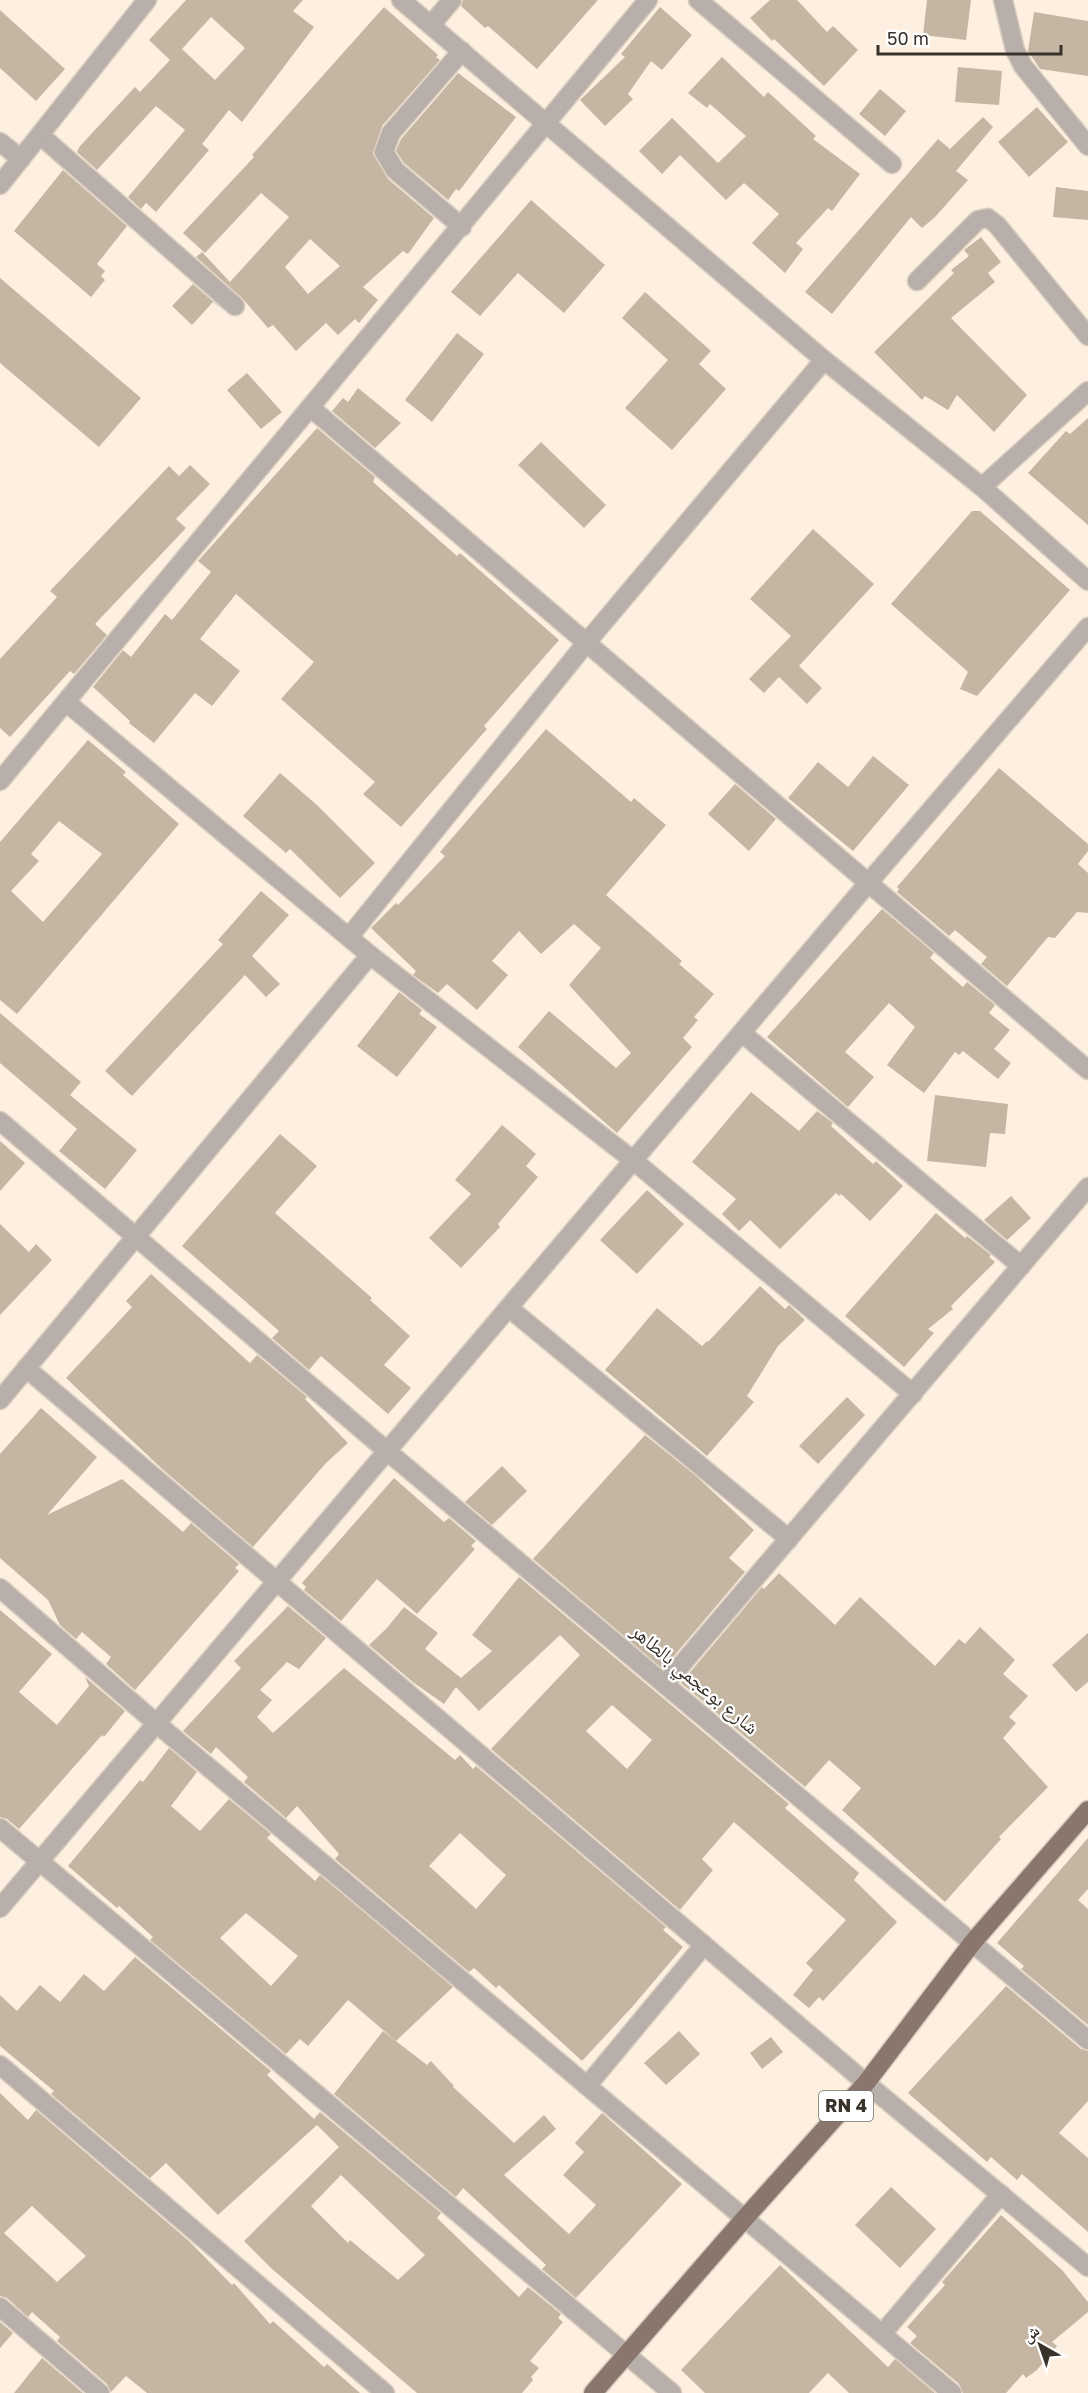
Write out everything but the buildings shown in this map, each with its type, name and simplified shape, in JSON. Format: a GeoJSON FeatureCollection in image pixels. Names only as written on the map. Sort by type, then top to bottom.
{"type":"FeatureCollection","features":[{"type":"Feature","properties":{"kind":"main road","name":"RN 4"},"geometry":{"type":"LineString","coordinates":[[593,2393],[866,2083],[973,1942],[1088,1810]]}},
{"type":"Feature","properties":{"kind":"street"},"geometry":{"type":"LineString","coordinates":[[0,185],[147,0]]}},
{"type":"Feature","properties":{"kind":"street"},"geometry":{"type":"LineString","coordinates":[[401,0],[824,360],[982,487],[1088,581]]}},
{"type":"Feature","properties":{"kind":"street"},"geometry":{"type":"LineString","coordinates":[[431,25],[452,0]]}},
{"type":"Feature","properties":{"kind":"street"},"geometry":{"type":"LineString","coordinates":[[0,781],[462,227],[648,0]]}},
{"type":"Feature","properties":{"kind":"street"},"geometry":{"type":"LineString","coordinates":[[698,0],[892,164]]}},
{"type":"Feature","properties":{"kind":"street"},"geometry":{"type":"LineString","coordinates":[[1003,0],[1015,50],[1023,66],[1088,146]]}},
{"type":"Feature","properties":{"kind":"street"},"geometry":{"type":"LineString","coordinates":[[462,51],[392,133],[384,152],[395,170],[462,227]]}},
{"type":"Feature","properties":{"kind":"street"},"geometry":{"type":"LineString","coordinates":[[40,135],[235,306]]}},
{"type":"Feature","properties":{"kind":"street"},"geometry":{"type":"LineString","coordinates":[[0,142],[21,159]]}},
{"type":"Feature","properties":{"kind":"street"},"geometry":{"type":"LineString","coordinates":[[917,281],[978,220],[988,218],[997,225],[1088,336]]}},
{"type":"Feature","properties":{"kind":"street"},"geometry":{"type":"LineString","coordinates":[[350,937],[587,642],[824,360]]}},
{"type":"Feature","properties":{"kind":"street"},"geometry":{"type":"LineString","coordinates":[[982,487],[1088,391]]}},
{"type":"Feature","properties":{"kind":"street"},"geometry":{"type":"LineString","coordinates":[[311,408],[1088,1070]]}},
{"type":"Feature","properties":{"kind":"street"},"geometry":{"type":"LineString","coordinates":[[0,1908],[869,882],[1088,627]]}},
{"type":"Feature","properties":{"kind":"street"},"geometry":{"type":"LineString","coordinates":[[66,702],[370,955],[634,1161],[913,1394]]}},
{"type":"Feature","properties":{"kind":"street"},"geometry":{"type":"LineString","coordinates":[[0,1400],[370,955]]}},
{"type":"Feature","properties":{"kind":"street"},"geometry":{"type":"LineString","coordinates":[[742,1033],[1021,1266]]}},
{"type":"Feature","properties":{"kind":"street","name":"شارع بوعجمي بالطاهر"},"geometry":{"type":"LineString","coordinates":[[0,1121],[387,1451],[1088,2040]]}},
{"type":"Feature","properties":{"kind":"street"},"geometry":{"type":"LineString","coordinates":[[666,1684],[1088,1188]]}},
{"type":"Feature","properties":{"kind":"street"},"geometry":{"type":"LineString","coordinates":[[509,1308],[789,1539]]}},
{"type":"Feature","properties":{"kind":"street"},"geometry":{"type":"LineString","coordinates":[[26,1368],[866,2083],[1088,2266]]}},
{"type":"Feature","properties":{"kind":"street"},"geometry":{"type":"LineString","coordinates":[[0,1588],[156,1723],[952,2393]]}},
{"type":"Feature","properties":{"kind":"street"},"geometry":{"type":"LineString","coordinates":[[0,1828],[672,2393]]}},
{"type":"Feature","properties":{"kind":"street"},"geometry":{"type":"LineString","coordinates":[[587,2085],[704,1945]]}},
{"type":"Feature","properties":{"kind":"street"},"geometry":{"type":"LineString","coordinates":[[0,2065],[385,2393]]}},
{"type":"Feature","properties":{"kind":"street"},"geometry":{"type":"LineString","coordinates":[[882,2334],[1001,2194]]}},
{"type":"Feature","properties":{"kind":"street"},"geometry":{"type":"LineString","coordinates":[[0,2307],[99,2393]]}}]}
